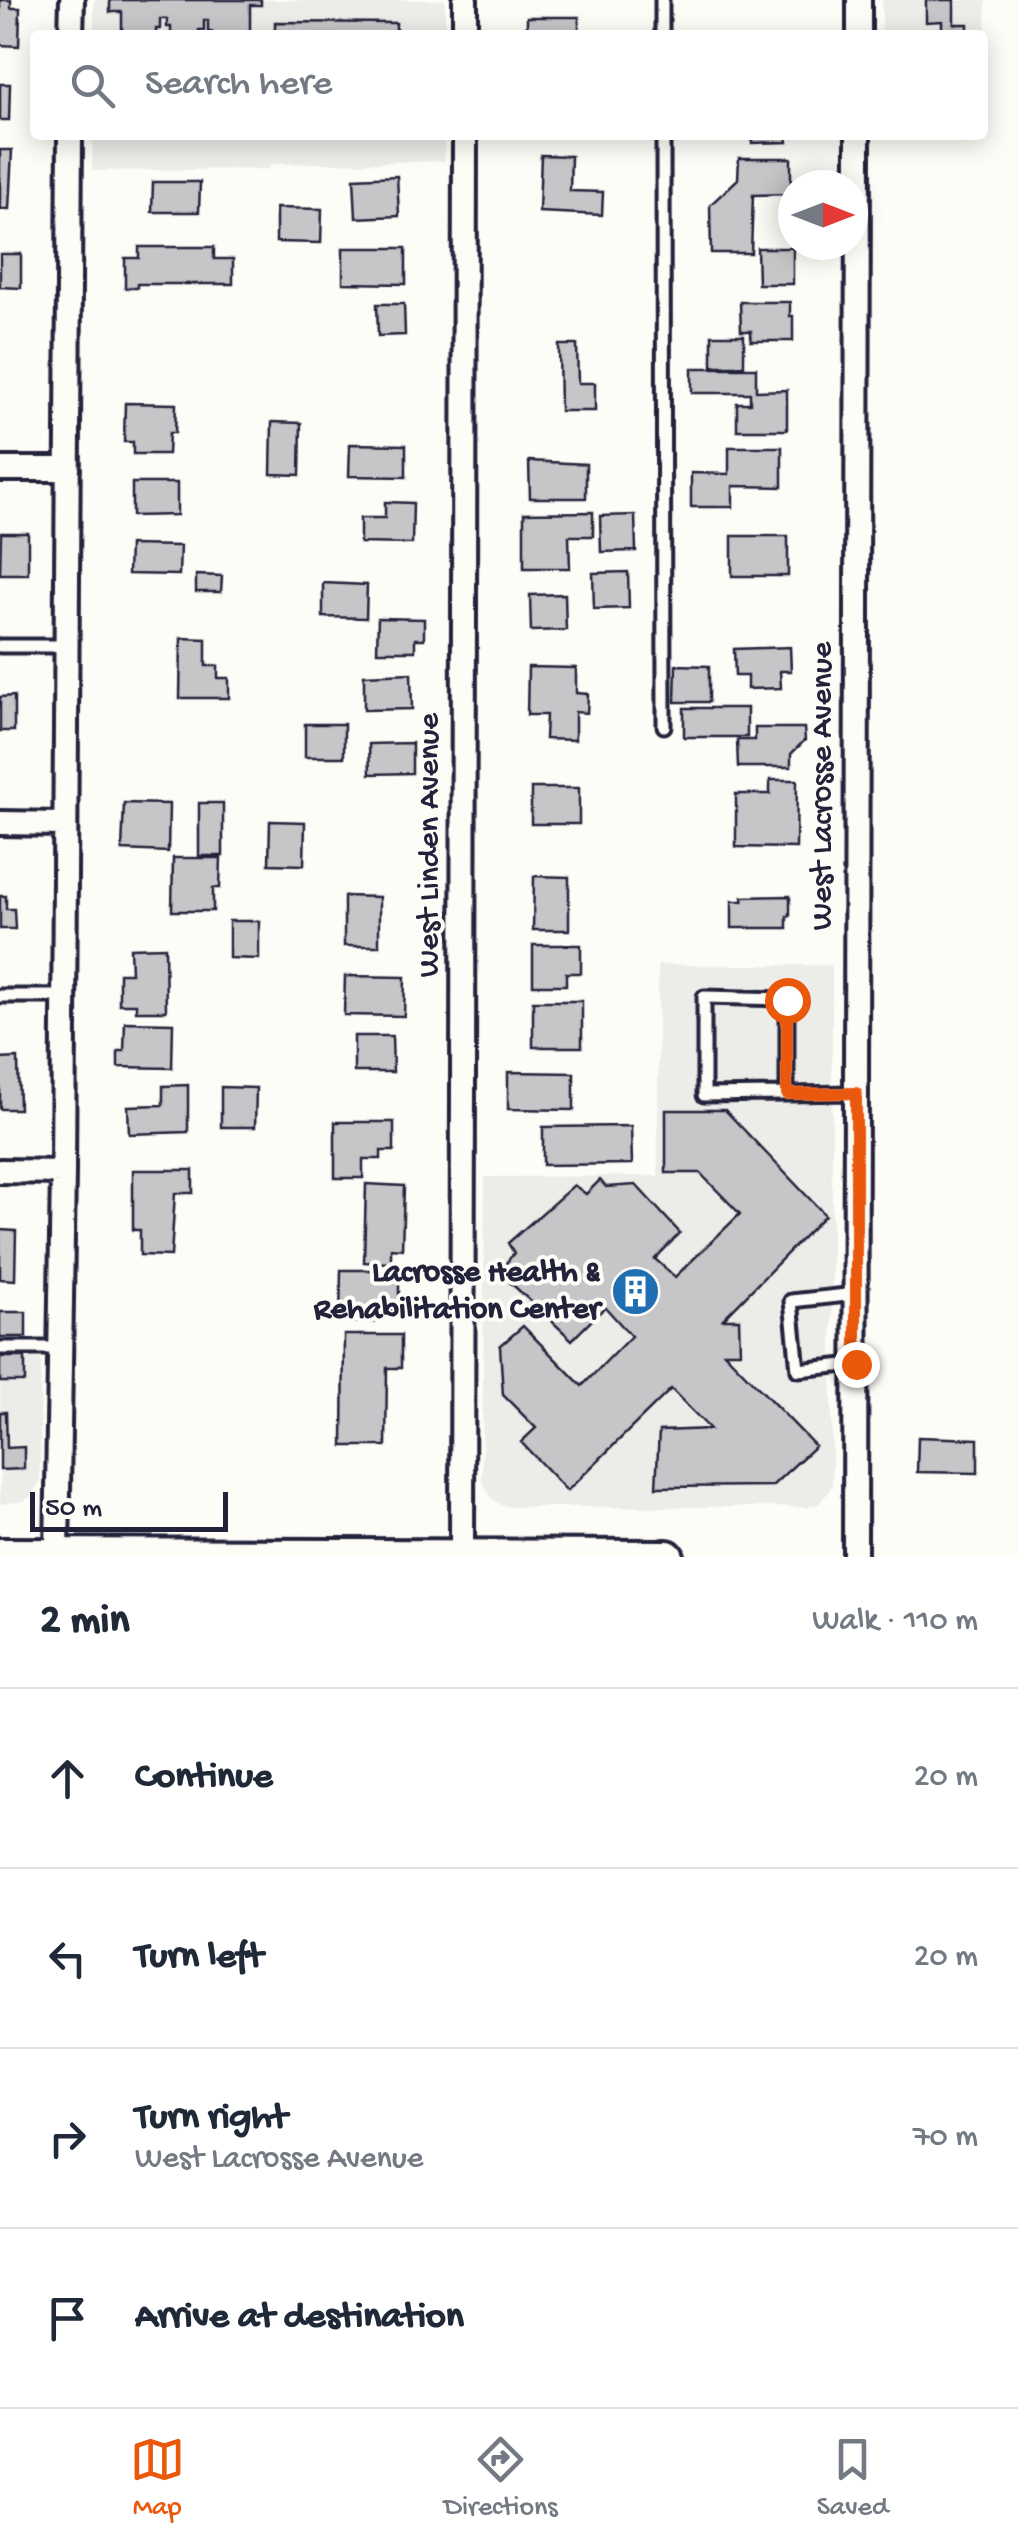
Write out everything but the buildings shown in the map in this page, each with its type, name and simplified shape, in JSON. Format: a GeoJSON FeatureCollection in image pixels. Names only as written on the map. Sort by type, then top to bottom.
{"type":"FeatureCollection","features":[{"type":"Feature","properties":{"kind":"main road"},"geometry":{"type":"LineString","coordinates":[[0,1555],[668,1557]]}},
{"type":"Feature","properties":{"kind":"street"},"geometry":{"type":"LineString","coordinates":[[71,30],[72,0]]}},
{"type":"Feature","properties":{"kind":"street"},"geometry":{"type":"LineString","coordinates":[[466,0],[466,30]]}},
{"type":"Feature","properties":{"kind":"street"},"geometry":{"type":"LineString","coordinates":[[858,0],[858,30]]}},
{"type":"Feature","properties":{"kind":"street"},"geometry":{"type":"LineString","coordinates":[[57,1555],[64,1172],[70,140]]}},
{"type":"Feature","properties":{"kind":"street","name":"West Linden Avenue"},"geometry":{"type":"LineString","coordinates":[[462,1556],[466,140]]}},
{"type":"Feature","properties":{"kind":"street","name":"West Lacrosse Avenue"},"geometry":{"type":"LineString","coordinates":[[855,1557],[858,140]]}},
{"type":"Feature","properties":{"kind":"street"},"geometry":{"type":"LineString","coordinates":[[0,468],[68,469]]}},
{"type":"Feature","properties":{"kind":"street"},"geometry":{"type":"LineString","coordinates":[[0,823],[64,824]]}},
{"type":"Feature","properties":{"kind":"street"},"geometry":{"type":"LineString","coordinates":[[0,1171],[64,1172]]}},
{"type":"Feature","properties":{"kind":"lane"},"geometry":{"type":"LineString","coordinates":[[662,0],[662,30]]}},
{"type":"Feature","properties":{"kind":"lane"},"geometry":{"type":"LineString","coordinates":[[662,140],[664,726]]}},
{"type":"Feature","properties":{"kind":"lane"},"geometry":{"type":"LineString","coordinates":[[0,646],[66,646]]}},
{"type":"Feature","properties":{"kind":"lane"},"geometry":{"type":"LineString","coordinates":[[0,996],[63,996]]}},
{"type":"Feature","properties":{"kind":"lane"},"geometry":{"type":"LineString","coordinates":[[787,1094],[787,1000],[704,997],[704,1095],[787,1094],[856,1093]]}},
{"type":"Feature","properties":{"kind":"lane"},"geometry":{"type":"LineString","coordinates":[[856,1294],[792,1301],[798,1370],[856,1364]]}},
{"type":"Feature","properties":{"kind":"lane"},"geometry":{"type":"LineString","coordinates":[[0,1348],[61,1348]]}},
{"type":"Feature","properties":{"kind":"shaded area"},"geometry":{"type":"Polygon","coordinates":[[[94,0],[445,0],[445,30],[94,30],[94,0]]]}},
{"type":"Feature","properties":{"kind":"shaded area"},"geometry":{"type":"Polygon","coordinates":[[[882,0],[986,0],[986,30],[882,30],[882,0]]]}},
{"type":"Feature","properties":{"kind":"shaded area"},"geometry":{"type":"Polygon","coordinates":[[[93,140],[444,140],[444,161],[270,164],[269,169],[92,171],[93,140]]]}},
{"type":"Feature","properties":{"kind":"shaded area"},"geometry":{"type":"Polygon","coordinates":[[[658,965],[832,965],[832,1485],[818,1504],[809,1507],[511,1507],[491,1498],[482,1480],[485,1177],[658,1176],[658,965]]]}},
{"type":"Feature","properties":{"kind":"shaded area"},"geometry":{"type":"Polygon","coordinates":[[[41,1340],[40,1481],[24,1501],[0,1504],[0,1341],[41,1340]]]}},
{"type":"Feature","properties":{"kind":"place","name":"Lacrosse Health & Rehabilitation Center"},"geometry":{"type":"Point","coordinates":[635,1292]}},
{"type":"Feature","properties":{"kind":"route"},"geometry":{"type":"LineString","coordinates":[[787,1000],[787,1094],[856,1093],[856,1364]]}}]}
